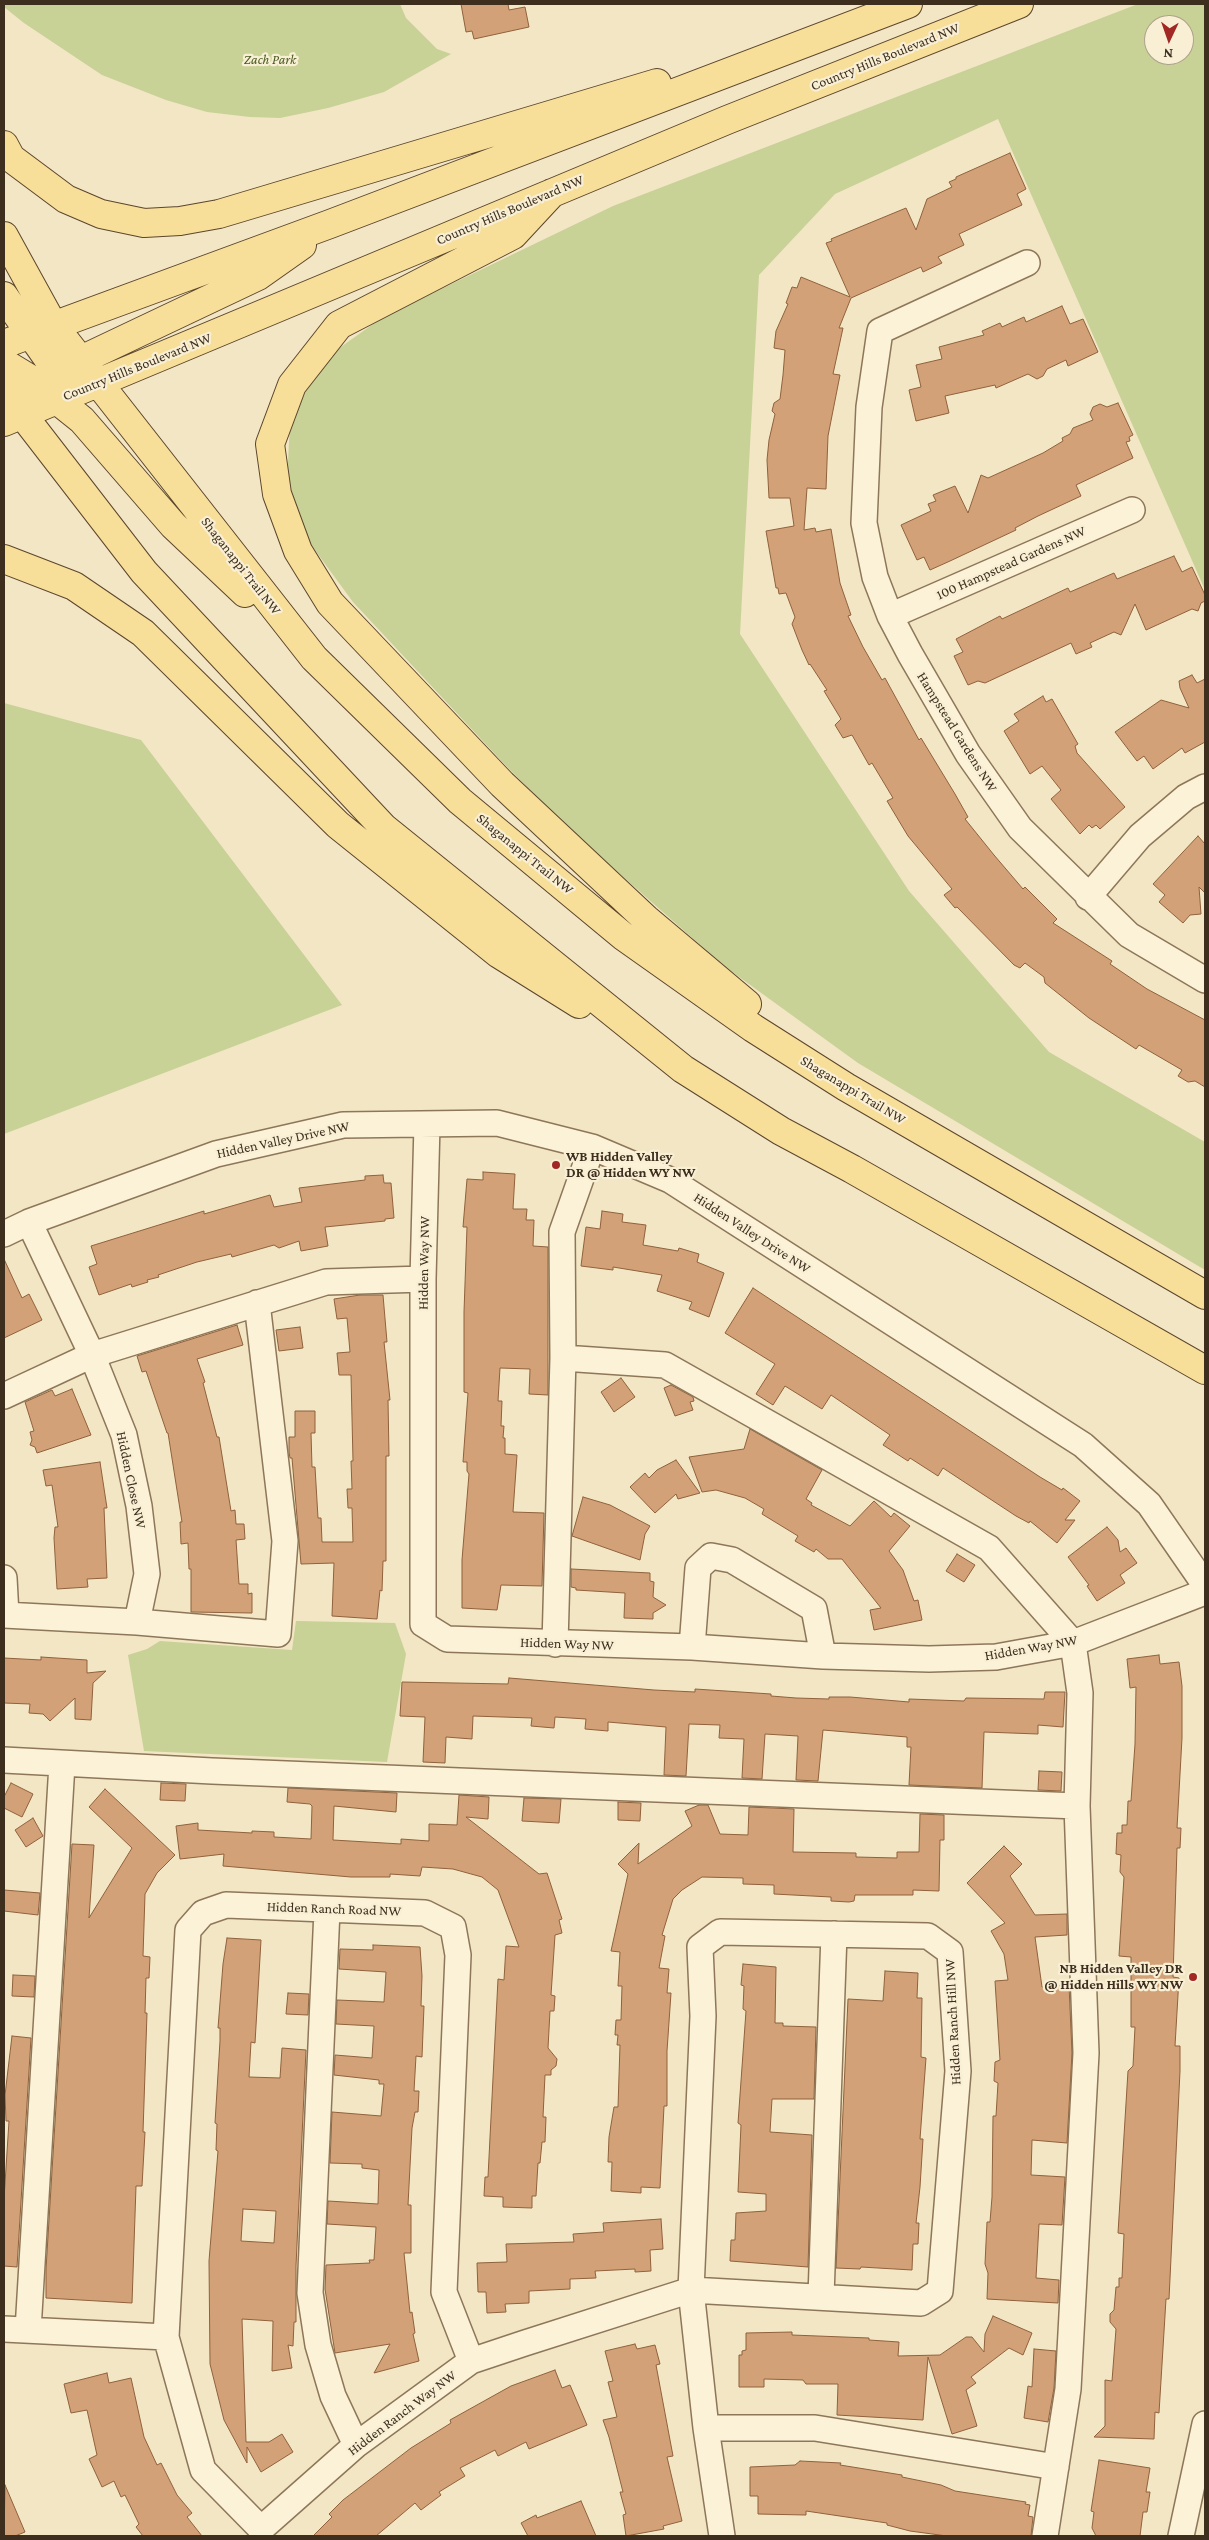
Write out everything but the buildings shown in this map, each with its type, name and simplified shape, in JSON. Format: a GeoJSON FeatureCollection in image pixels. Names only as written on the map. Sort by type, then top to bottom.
{"type":"FeatureCollection","features":[{"type":"Feature","properties":{"kind":"main road"},"geometry":{"type":"LineString","coordinates":[[7,373],[28,364],[54,348],[330,224],[908,4]]}},
{"type":"Feature","properties":{"kind":"main road","name":"Country Hills Boulevard NW"},"geometry":{"type":"LineString","coordinates":[[50,394],[98,383],[727,120],[1019,4]]}},
{"type":"Feature","properties":{"kind":"main road"},"geometry":{"type":"LineString","coordinates":[[4,145],[12,158],[66,199],[102,214],[144,223],[180,221],[219,214],[675,78],[757,63]]}},
{"type":"Feature","properties":{"kind":"main road"},"geometry":{"type":"LineString","coordinates":[[552,193],[512,235],[339,325],[292,385],[270,444],[276,494],[298,551],[330,603],[496,777],[646,919],[846,1087]]}},
{"type":"Feature","properties":{"kind":"main road"},"geometry":{"type":"LineString","coordinates":[[4,344],[54,348],[258,276],[330,224]]}},
{"type":"Feature","properties":{"kind":"main road"},"geometry":{"type":"LineString","coordinates":[[4,236],[54,348],[70,375],[98,383]]}},
{"type":"Feature","properties":{"kind":"main road"},"geometry":{"type":"LineString","coordinates":[[4,296],[54,348],[50,394]]}},
{"type":"Feature","properties":{"kind":"main road"},"geometry":{"type":"LineString","coordinates":[[7,373],[50,394],[82,420],[173,526],[314,658]]}},
{"type":"Feature","properties":{"kind":"main road"},"geometry":{"type":"LineString","coordinates":[[7,373],[13,418],[144,572],[384,828],[683,1069]]}},
{"type":"Feature","properties":{"kind":"main road","name":"Shaganappi Trail NW"},"geometry":{"type":"LineString","coordinates":[[98,383],[314,658],[460,801],[623,936],[753,1028],[846,1087],[1205,1295]]}},
{"type":"Feature","properties":{"kind":"main road"},"geometry":{"type":"LineString","coordinates":[[13,418],[50,394]]}},
{"type":"Feature","properties":{"kind":"main road"},"geometry":{"type":"LineString","coordinates":[[4,559],[74,586],[143,633],[338,825],[499,954],[781,1131],[852,1169],[1205,1370]]}},
{"type":"Feature","properties":{"kind":"street","name":"Hampstead Gardens NW"},"geometry":{"type":"LineString","coordinates":[[1027,263],[880,331],[869,407],[864,523],[875,577],[890,616],[910,654],[973,761],[1020,828],[1088,897],[1129,935],[1205,980]]}},
{"type":"Feature","properties":{"kind":"street","name":"100 Hampstead Gardens NW"},"geometry":{"type":"LineString","coordinates":[[890,616],[1132,510]]}},
{"type":"Feature","properties":{"kind":"street"},"geometry":{"type":"LineString","coordinates":[[1088,897],[1140,836],[1186,797],[1205,787]]}},
{"type":"Feature","properties":{"kind":"street","name":"Hidden Valley Drive NW"},"geometry":{"type":"LineString","coordinates":[[4,1234],[29,1222],[216,1154],[343,1125],[497,1123],[592,1148],[670,1180],[1083,1445],[1149,1504],[1205,1585]]}},
{"type":"Feature","properties":{"kind":"street","name":"Hidden Way NW"},"geometry":{"type":"LineString","coordinates":[[427,1124],[423,1279],[423,1624],[446,1639],[692,1647],[823,1656],[928,1659],[996,1657],[1073,1643],[1205,1592]]}},
{"type":"Feature","properties":{"kind":"street"},"geometry":{"type":"LineString","coordinates":[[555,1644],[563,1358],[562,1232],[592,1148]]}},
{"type":"Feature","properties":{"kind":"street","name":"Hidden Close NW"},"geometry":{"type":"LineString","coordinates":[[29,1222],[92,1355],[124,1435],[138,1506],[147,1574],[137,1622]]}},
{"type":"Feature","properties":{"kind":"street"},"geometry":{"type":"LineString","coordinates":[[4,1396],[92,1355],[326,1282],[423,1279]]}},
{"type":"Feature","properties":{"kind":"street"},"geometry":{"type":"LineString","coordinates":[[4,1578],[5,1615],[137,1622],[278,1634],[285,1542],[257,1303]]}},
{"type":"Feature","properties":{"kind":"street"},"geometry":{"type":"LineString","coordinates":[[563,1358],[665,1365],[989,1548],[1073,1643],[1080,1693],[1076,1806],[1086,2053],[1068,2389],[1045,2536]]}},
{"type":"Feature","properties":{"kind":"street"},"geometry":{"type":"LineString","coordinates":[[692,1647],[698,1568],[711,1556],[732,1560],[814,1609],[823,1656]]}},
{"type":"Feature","properties":{"kind":"street"},"geometry":{"type":"LineString","coordinates":[[4,1760],[62,1764],[1076,1806]]}},
{"type":"Feature","properties":{"kind":"street"},"geometry":{"type":"LineString","coordinates":[[62,1764],[16,2329],[166,2337]]}},
{"type":"Feature","properties":{"kind":"street","name":"Hidden Ranch Road NW"},"geometry":{"type":"LineString","coordinates":[[166,2337],[188,1930],[203,1913],[226,1905],[425,1913],[453,1927],[458,1955],[444,2292],[471,2361]]}},
{"type":"Feature","properties":{"kind":"street"},"geometry":{"type":"LineString","coordinates":[[327,1910],[310,2293],[318,2346],[333,2396],[356,2445]]}},
{"type":"Feature","properties":{"kind":"street","name":"Hidden Ranch Hill NW"},"geometry":{"type":"LineString","coordinates":[[720,1932],[928,1936],[950,1952],[958,2071],[940,2291],[921,2303],[692,2290],[704,2016],[700,1947],[720,1932]]}},
{"type":"Feature","properties":{"kind":"street"},"geometry":{"type":"LineString","coordinates":[[822,2296],[834,1934]]}},
{"type":"Feature","properties":{"kind":"street"},"geometry":{"type":"LineString","coordinates":[[692,2290],[706,2428],[722,2536]]}},
{"type":"Feature","properties":{"kind":"street","name":"Hidden Ranch Way NW"},"geometry":{"type":"LineString","coordinates":[[166,2337],[203,2470],[261,2529],[356,2445],[471,2361],[692,2290]]}},
{"type":"Feature","properties":{"kind":"street"},"geometry":{"type":"LineString","coordinates":[[1181,2536],[1205,2424]]}},
{"type":"Feature","properties":{"kind":"street"},"geometry":{"type":"LineString","coordinates":[[706,2428],[814,2428],[1056,2467]]}},
{"type":"Feature","properties":{"kind":"green space","name":"Zach Park"},"geometry":{"type":"Polygon","coordinates":[[[4,4],[400,4],[406,18],[437,49],[451,54],[384,92],[328,108],[280,118],[250,117],[207,112],[166,100],[102,75],[24,23],[4,7],[4,4]]]}},
{"type":"Feature","properties":{"kind":"green space"},"geometry":{"type":"Polygon","coordinates":[[[1138,4],[1205,4],[1205,590],[998,119],[835,194],[759,275],[740,634],[909,891],[1049,1052],[1205,1142],[1205,1270],[858,1063],[724,966],[569,829],[508,768],[353,602],[306,538],[287,482],[290,423],[310,383],[338,349],[383,317],[613,206],[1138,4]]]}},
{"type":"Feature","properties":{"kind":"green space"},"geometry":{"type":"Polygon","coordinates":[[[4,703],[141,740],[342,1005],[4,1134],[4,703]]]}},
{"type":"Feature","properties":{"kind":"green space"},"geometry":{"type":"Polygon","coordinates":[[[296,1621],[395,1623],[406,1654],[387,1762],[144,1751],[128,1655],[147,1649],[160,1641],[292,1650],[296,1621]]]}},
{"type":"Feature","properties":{"kind":"place","name":"WB Hidden Valley DR @ Hidden WY NW"},"geometry":{"type":"Point","coordinates":[556,1165]}},
{"type":"Feature","properties":{"kind":"place","name":"NB Hidden Valley DR @ Hidden Hills WY NW"},"geometry":{"type":"Point","coordinates":[1193,1977]}}]}
